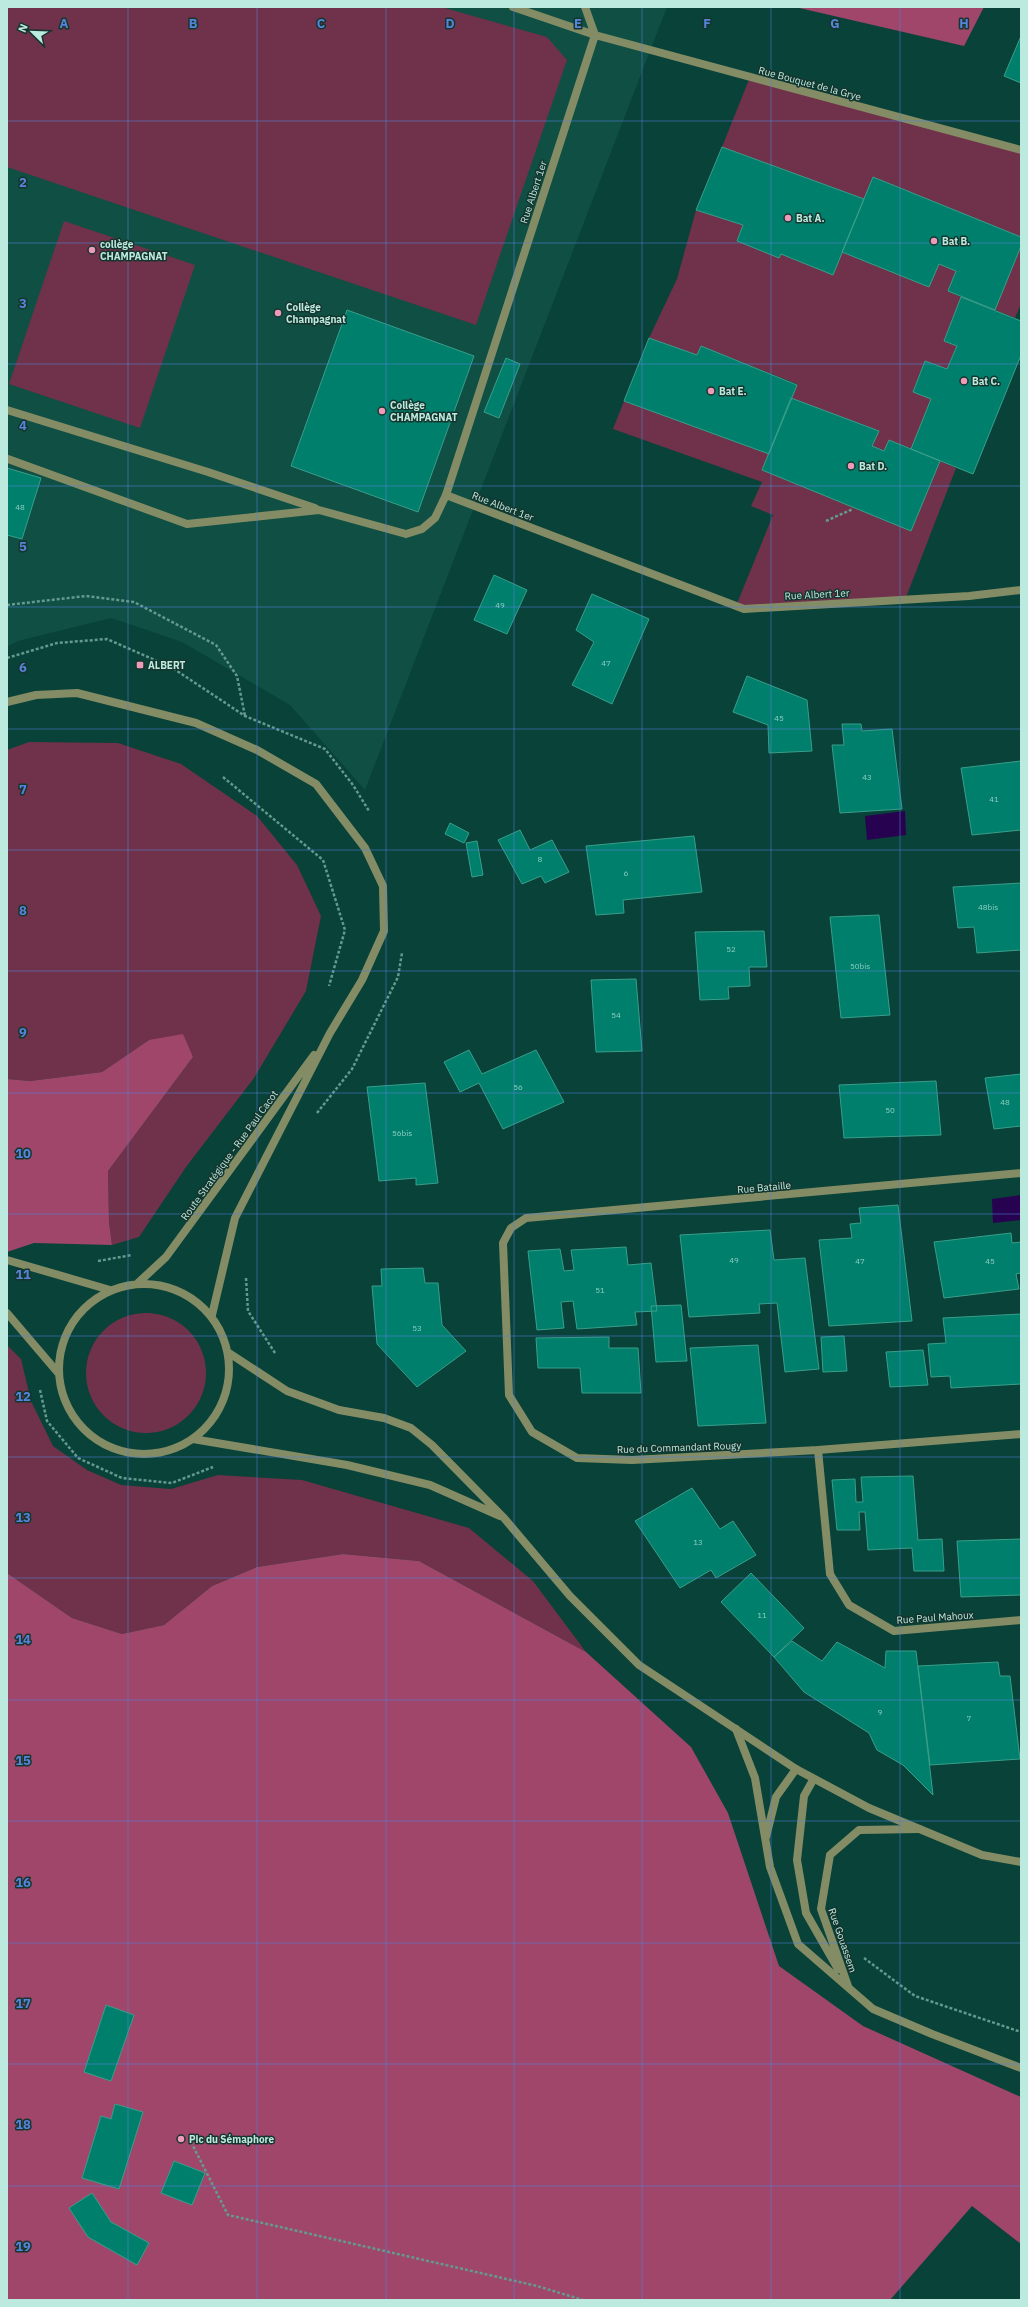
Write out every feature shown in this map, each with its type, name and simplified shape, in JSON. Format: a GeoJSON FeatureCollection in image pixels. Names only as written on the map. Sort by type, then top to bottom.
{"type":"FeatureCollection","features":[{"type":"Feature","properties":{"kind":"street","name":"Rue Bouquet de la Grye"},"geometry":{"type":"LineString","coordinates":[[513,7],[594,35],[1021,150]]}},
{"type":"Feature","properties":{"kind":"street"},"geometry":{"type":"LineString","coordinates":[[585,7],[594,35]]}},
{"type":"Feature","properties":{"kind":"street","name":"Rue Albert 1er"},"geometry":{"type":"LineString","coordinates":[[594,35],[446,495],[744,609],[969,596],[1021,590]]}},
{"type":"Feature","properties":{"kind":"street"},"geometry":{"type":"LineString","coordinates":[[7,410],[208,472],[319,510],[406,534],[422,529],[435,518],[446,495]]}},
{"type":"Feature","properties":{"kind":"street"},"geometry":{"type":"LineString","coordinates":[[8,459],[187,524],[319,510]]}},
{"type":"Feature","properties":{"kind":"street","name":"Route Stratégique - Rue Paul Cacot"},"geometry":{"type":"LineString","coordinates":[[7,702],[36,695],[77,693],[196,723],[257,750],[316,784],[365,848],[383,886],[384,931],[362,980],[330,1033],[235,1218],[212,1315]]}},
{"type":"Feature","properties":{"kind":"street","name":"Route Stratégique - Rue Paul Cacot"},"geometry":{"type":"LineString","coordinates":[[138,1283],[166,1257],[330,1033]]}},
{"type":"Feature","properties":{"kind":"street","name":"Rue Bataille"},"geometry":{"type":"LineString","coordinates":[[510,1228],[526,1218],[1021,1173]]}},
{"type":"Feature","properties":{"kind":"street","name":"Rue du Commandant Rougy"},"geometry":{"type":"LineString","coordinates":[[510,1228],[503,1243],[509,1395],[532,1432],[577,1458],[632,1460],[818,1450],[1021,1434]]}},
{"type":"Feature","properties":{"kind":"street"},"geometry":{"type":"LineString","coordinates":[[7,1260],[110,1290]]}},
{"type":"Feature","properties":{"kind":"street"},"geometry":{"type":"LineString","coordinates":[[138,1283],[166,1286],[191,1297],[212,1315],[222,1333],[229,1353],[229,1378],[223,1402],[211,1422],[193,1439],[170,1451],[144,1455],[119,1450],[95,1439],[77,1422],[67,1405],[59,1374],[62,1348],[72,1324],[88,1304],[110,1290],[138,1283]]}},
{"type":"Feature","properties":{"kind":"street"},"geometry":{"type":"LineString","coordinates":[[7,1313],[59,1374]]}},
{"type":"Feature","properties":{"kind":"street"},"geometry":{"type":"LineString","coordinates":[[229,1353],[287,1391],[339,1410],[384,1418],[411,1428],[432,1445],[504,1518],[570,1596],[639,1665],[813,1780],[869,1808],[982,1854],[1021,1862]]}},
{"type":"Feature","properties":{"kind":"street"},"geometry":{"type":"LineString","coordinates":[[193,1439],[347,1465],[430,1485],[504,1518]]}},
{"type":"Feature","properties":{"kind":"street","name":"Rue Paul Mahoux"},"geometry":{"type":"LineString","coordinates":[[818,1450],[830,1574],[849,1605],[894,1632],[1021,1620]]}},
{"type":"Feature","properties":{"kind":"street","name":"Rue Gouassem"},"geometry":{"type":"LineString","coordinates":[[736,1729],[755,1778],[770,1867],[798,1944],[873,2009],[932,2034],[1021,2068]]}},
{"type":"Feature","properties":{"kind":"street","name":"Rue Gouassem"},"geometry":{"type":"LineString","coordinates":[[765,1841],[776,1798],[796,1769]]}},
{"type":"Feature","properties":{"kind":"street","name":"Rue Gouassem"},"geometry":{"type":"LineString","coordinates":[[813,1780],[804,1796],[797,1860],[806,1913],[848,1987]]}},
{"type":"Feature","properties":{"kind":"street","name":"Rue Gouassem"},"geometry":{"type":"LineString","coordinates":[[848,1987],[821,1909],[830,1855],[859,1830],[920,1829]]}},
{"type":"Feature","properties":{"kind":"path"},"geometry":{"type":"LineString","coordinates":[[826,521],[853,509]]}},
{"type":"Feature","properties":{"kind":"path"},"geometry":{"type":"LineString","coordinates":[[7,605],[86,596],[134,602],[216,645],[237,676],[245,716]]}},
{"type":"Feature","properties":{"kind":"path"},"geometry":{"type":"LineString","coordinates":[[7,658],[57,643],[108,639],[171,667],[245,716],[325,749],[353,785],[372,816]]}},
{"type":"Feature","properties":{"kind":"path"},"geometry":{"type":"LineString","coordinates":[[223,777],[323,860],[345,930],[328,991]]}},
{"type":"Feature","properties":{"kind":"path"},"geometry":{"type":"LineString","coordinates":[[314,1118],[352,1069],[398,977],[402,948]]}},
{"type":"Feature","properties":{"kind":"path"},"geometry":{"type":"LineString","coordinates":[[92,1262],[140,1254]]}},
{"type":"Feature","properties":{"kind":"path"},"geometry":{"type":"LineString","coordinates":[[246,1273],[248,1311],[272,1350],[277,1355]]}},
{"type":"Feature","properties":{"kind":"path"},"geometry":{"type":"LineString","coordinates":[[39,1386],[47,1421],[78,1458],[103,1470],[122,1478],[172,1483],[216,1466]]}},
{"type":"Feature","properties":{"kind":"path"},"geometry":{"type":"LineString","coordinates":[[860,1955],[915,1996],[1021,2032]]}},
{"type":"Feature","properties":{"kind":"path"},"geometry":{"type":"LineString","coordinates":[[191,2142],[228,2215],[537,2286],[583,2300]]}},
{"type":"Feature","properties":{"kind":"shaded area","name":"Collège Champagnat"},"geometry":{"type":"Polygon","coordinates":[[[7,7],[667,7],[365,790],[290,705],[182,642],[111,618],[18,641],[7,647],[7,7]]]}},
{"type":"Feature","properties":{"kind":"shaded area"},"geometry":{"type":"Polygon","coordinates":[[[7,7],[441,7],[547,37],[567,60],[476,325],[7,167],[7,7]]]}},
{"type":"Feature","properties":{"kind":"shaded area"},"geometry":{"type":"Polygon","coordinates":[[[795,7],[984,7],[964,46],[795,7]]]}},
{"type":"Feature","properties":{"kind":"shaded area"},"geometry":{"type":"Polygon","coordinates":[[[750,77],[1021,150],[1021,237],[873,177],[864,199],[722,147],[750,77]]]}},
{"type":"Feature","properties":{"kind":"shaded area"},"geometry":{"type":"Polygon","coordinates":[[[696,210],[743,225],[737,241],[779,258],[781,254],[833,275],[842,252],[929,287],[939,264],[956,271],[948,291],[961,297],[944,341],[957,346],[947,369],[925,361],[913,392],[931,399],[911,449],[889,440],[884,451],[872,446],[879,431],[791,398],[797,384],[701,346],[697,355],[649,338],[677,279],[696,210]]]}},
{"type":"Feature","properties":{"kind":"shaded area"},"geometry":{"type":"Polygon","coordinates":[[[64,221],[195,265],[140,428],[9,384],[64,221]]]}},
{"type":"Feature","properties":{"kind":"shaded area"},"geometry":{"type":"Polygon","coordinates":[[[1021,246],[1021,304],[1015,318],[995,310],[1021,246]]]}},
{"type":"Feature","properties":{"kind":"shaded area"},"geometry":{"type":"Polygon","coordinates":[[[624,401],[769,454],[762,470],[911,531],[940,461],[956,468],[905,600],[736,606],[773,515],[751,506],[762,482],[613,429],[624,401]]]}},
{"type":"Feature","properties":{"kind":"shaded area"},"geometry":{"type":"Polygon","coordinates":[[[29,742],[118,743],[181,764],[257,816],[297,865],[321,916],[306,991],[254,1078],[186,1167],[139,1237],[112,1245],[109,1222],[108,1171],[193,1057],[149,1040],[102,1072],[30,1081],[7,1079],[7,750],[29,742]]]}},
{"type":"Feature","properties":{"kind":"shaded area"},"geometry":{"type":"Polygon","coordinates":[[[905,811],[906,835],[867,840],[865,816],[905,811]]]}},
{"type":"Feature","properties":{"kind":"shaded area"},"geometry":{"type":"Polygon","coordinates":[[[183,1034],[193,1057],[108,1171],[109,1222],[112,1245],[34,1243],[7,1252],[7,1079],[30,1081],[102,1072],[149,1040],[183,1034]]]}},
{"type":"Feature","properties":{"kind":"shaded area"},"geometry":{"type":"Polygon","coordinates":[[[1021,1195],[1021,1220],[993,1223],[992,1199],[1021,1195]]]}},
{"type":"Feature","properties":{"kind":"shaded area"},"geometry":{"type":"Polygon","coordinates":[[[146,1313],[169,1317],[189,1330],[202,1350],[206,1373],[202,1396],[189,1416],[169,1429],[146,1433],[123,1429],[103,1416],[90,1396],[86,1373],[90,1350],[103,1330],[123,1317],[146,1313]]]}},
{"type":"Feature","properties":{"kind":"shaded area"},"geometry":{"type":"Polygon","coordinates":[[[7,1345],[21,1359],[31,1401],[53,1446],[87,1470],[121,1485],[171,1489],[218,1475],[302,1480],[469,1528],[533,1581],[586,1652],[419,1561],[343,1554],[257,1567],[212,1586],[164,1625],[122,1634],[72,1618],[7,1573],[7,1345]]]}},
{"type":"Feature","properties":{"kind":"shaded area"},"geometry":{"type":"Polygon","coordinates":[[[343,1554],[419,1561],[586,1652],[691,1747],[728,1813],[779,1966],[863,2026],[1021,2097],[1021,2244],[972,2206],[890,2300],[7,2300],[7,1573],[72,1618],[122,1634],[164,1625],[212,1586],[257,1567],[343,1554]]]}},
{"type":"Feature","properties":{"kind":"building"},"geometry":{"type":"Polygon","coordinates":[[[1021,36],[1021,83],[1004,76],[1021,36]]]}},
{"type":"Feature","properties":{"kind":"building","name":"Bat A."},"geometry":{"type":"Polygon","coordinates":[[[722,147],[864,199],[833,275],[781,254],[779,258],[737,241],[743,225],[696,210],[722,147]]]}},
{"type":"Feature","properties":{"kind":"building","name":"Bat B."},"geometry":{"type":"Polygon","coordinates":[[[873,177],[1021,237],[1021,246],[995,310],[948,291],[956,271],[939,264],[929,287],[842,252],[873,177]]]}},
{"type":"Feature","properties":{"kind":"building","name":"Bat C."},"geometry":{"type":"Polygon","coordinates":[[[961,297],[1021,321],[1021,355],[973,474],[911,449],[931,399],[913,392],[925,361],[947,369],[957,346],[944,341],[961,297]]]}},
{"type":"Feature","properties":{"kind":"building","name":"Collège CHAMPAGNAT"},"geometry":{"type":"Polygon","coordinates":[[[347,310],[474,356],[418,512],[291,466],[347,310]]]}},
{"type":"Feature","properties":{"kind":"building","name":"Bat E."},"geometry":{"type":"Polygon","coordinates":[[[649,338],[697,355],[701,346],[797,385],[769,454],[624,401],[649,338]]]}},
{"type":"Feature","properties":{"kind":"building"},"geometry":{"type":"Polygon","coordinates":[[[506,358],[520,364],[499,418],[484,412],[506,358]]]}},
{"type":"Feature","properties":{"kind":"building","name":"Bat D."},"geometry":{"type":"Polygon","coordinates":[[[791,398],[879,431],[872,446],[884,451],[889,440],[940,461],[911,531],[762,470],[791,398]]]}},
{"type":"Feature","properties":{"kind":"building"},"geometry":{"type":"Polygon","coordinates":[[[7,468],[41,478],[22,539],[7,535],[7,468]]]}},
{"type":"Feature","properties":{"kind":"building"},"geometry":{"type":"Polygon","coordinates":[[[494,575],[527,590],[507,634],[474,620],[494,575]]]}},
{"type":"Feature","properties":{"kind":"building"},"geometry":{"type":"Polygon","coordinates":[[[592,594],[649,619],[612,704],[572,685],[594,642],[576,630],[592,594]]]}},
{"type":"Feature","properties":{"kind":"building"},"geometry":{"type":"Polygon","coordinates":[[[747,676],[807,700],[812,751],[769,753],[768,725],[733,712],[747,676]]]}},
{"type":"Feature","properties":{"kind":"building"},"geometry":{"type":"Polygon","coordinates":[[[842,724],[861,724],[862,731],[892,729],[902,809],[840,813],[832,745],[844,745],[842,724]]]}},
{"type":"Feature","properties":{"kind":"building"},"geometry":{"type":"Polygon","coordinates":[[[1021,761],[1021,830],[972,835],[961,768],[1021,761]]]}},
{"type":"Feature","properties":{"kind":"building"},"geometry":{"type":"Polygon","coordinates":[[[450,823],[469,833],[464,843],[445,834],[450,823]]]}},
{"type":"Feature","properties":{"kind":"building"},"geometry":{"type":"Polygon","coordinates":[[[520,830],[530,850],[552,840],[569,872],[545,883],[541,876],[522,884],[498,840],[520,830]]]}},
{"type":"Feature","properties":{"kind":"building"},"geometry":{"type":"Polygon","coordinates":[[[694,836],[702,892],[623,900],[624,913],[596,915],[586,846],[694,836]]]}},
{"type":"Feature","properties":{"kind":"building"},"geometry":{"type":"Polygon","coordinates":[[[477,841],[483,875],[472,877],[466,843],[477,841]]]}},
{"type":"Feature","properties":{"kind":"building"},"geometry":{"type":"Polygon","coordinates":[[[1021,883],[1021,950],[977,953],[974,927],[958,928],[953,887],[1021,883]]]}},
{"type":"Feature","properties":{"kind":"building"},"geometry":{"type":"Polygon","coordinates":[[[879,915],[890,1015],[841,1018],[830,917],[879,915]]]}},
{"type":"Feature","properties":{"kind":"building"},"geometry":{"type":"Polygon","coordinates":[[[764,931],[767,967],[749,967],[750,986],[728,987],[729,999],[700,1000],[695,932],[764,931]]]}},
{"type":"Feature","properties":{"kind":"building"},"geometry":{"type":"Polygon","coordinates":[[[636,979],[642,1051],[596,1052],[591,980],[636,979]]]}},
{"type":"Feature","properties":{"kind":"building"},"geometry":{"type":"Polygon","coordinates":[[[469,1050],[482,1074],[536,1050],[564,1102],[503,1129],[479,1083],[460,1092],[444,1062],[469,1050]]]}},
{"type":"Feature","properties":{"kind":"building"},"geometry":{"type":"Polygon","coordinates":[[[1021,1074],[1021,1126],[994,1129],[985,1078],[1021,1074]]]}},
{"type":"Feature","properties":{"kind":"building"},"geometry":{"type":"Polygon","coordinates":[[[936,1081],[941,1135],[844,1138],[839,1085],[936,1081]]]}},
{"type":"Feature","properties":{"kind":"building"},"geometry":{"type":"Polygon","coordinates":[[[425,1083],[438,1183],[416,1185],[416,1178],[379,1181],[367,1087],[425,1083]]]}},
{"type":"Feature","properties":{"kind":"building"},"geometry":{"type":"Polygon","coordinates":[[[898,1205],[912,1321],[829,1326],[819,1240],[852,1238],[850,1224],[861,1223],[859,1208],[898,1205]]]}},
{"type":"Feature","properties":{"kind":"building"},"geometry":{"type":"Polygon","coordinates":[[[770,1230],[774,1260],[805,1258],[819,1369],[785,1372],[777,1303],[759,1304],[760,1313],[689,1317],[680,1235],[770,1230]]]}},
{"type":"Feature","properties":{"kind":"building"},"geometry":{"type":"Polygon","coordinates":[[[1011,1233],[1012,1243],[1021,1242],[1021,1273],[1016,1274],[1019,1289],[944,1298],[934,1242],[1011,1233]]]}},
{"type":"Feature","properties":{"kind":"building"},"geometry":{"type":"Polygon","coordinates":[[[626,1247],[628,1265],[651,1263],[657,1311],[635,1312],[637,1325],[577,1329],[573,1301],[561,1302],[564,1328],[537,1330],[528,1251],[560,1249],[564,1271],[574,1270],[571,1250],[626,1247]]]}},
{"type":"Feature","properties":{"kind":"building"},"geometry":{"type":"Polygon","coordinates":[[[423,1268],[425,1283],[438,1283],[442,1325],[466,1351],[417,1387],[377,1344],[372,1286],[382,1286],[381,1269],[423,1268]]]}},
{"type":"Feature","properties":{"kind":"building"},"geometry":{"type":"Polygon","coordinates":[[[681,1305],[687,1361],[656,1362],[651,1306],[681,1305]]]}},
{"type":"Feature","properties":{"kind":"building"},"geometry":{"type":"Polygon","coordinates":[[[1021,1314],[1021,1384],[951,1388],[950,1376],[931,1377],[928,1344],[946,1343],[943,1318],[1021,1314]]]}},
{"type":"Feature","properties":{"kind":"building"},"geometry":{"type":"Polygon","coordinates":[[[844,1336],[847,1371],[823,1372],[821,1337],[844,1336]]]}},
{"type":"Feature","properties":{"kind":"building"},"geometry":{"type":"Polygon","coordinates":[[[609,1337],[609,1348],[638,1348],[641,1393],[582,1393],[580,1368],[538,1368],[536,1338],[609,1337]]]}},
{"type":"Feature","properties":{"kind":"building"},"geometry":{"type":"Polygon","coordinates":[[[758,1345],[766,1423],[698,1426],[690,1348],[758,1345]]]}},
{"type":"Feature","properties":{"kind":"building"},"geometry":{"type":"Polygon","coordinates":[[[923,1350],[928,1385],[890,1387],[886,1352],[923,1350]]]}},
{"type":"Feature","properties":{"kind":"building"},"geometry":{"type":"Polygon","coordinates":[[[913,1476],[918,1540],[942,1539],[944,1571],[914,1571],[912,1548],[868,1550],[865,1512],[859,1512],[860,1530],[837,1530],[832,1480],[855,1479],[856,1502],[863,1502],[861,1477],[913,1476]]]}},
{"type":"Feature","properties":{"kind":"building"},"geometry":{"type":"Polygon","coordinates":[[[692,1488],[720,1529],[733,1521],[756,1555],[716,1578],[711,1570],[680,1588],[635,1521],[692,1488]]]}},
{"type":"Feature","properties":{"kind":"building"},"geometry":{"type":"Polygon","coordinates":[[[1021,1539],[1021,1595],[961,1597],[957,1541],[1021,1539]]]}},
{"type":"Feature","properties":{"kind":"building"},"geometry":{"type":"Polygon","coordinates":[[[751,1573],[804,1628],[774,1657],[721,1602],[751,1573]]]}},
{"type":"Feature","properties":{"kind":"building"},"geometry":{"type":"Polygon","coordinates":[[[792,1641],[822,1661],[837,1642],[885,1668],[886,1651],[916,1651],[933,1795],[903,1765],[877,1750],[869,1733],[804,1692],[774,1657],[792,1641]]]}},
{"type":"Feature","properties":{"kind":"building"},"geometry":{"type":"Polygon","coordinates":[[[998,1662],[1000,1676],[1010,1676],[1020,1759],[930,1765],[918,1666],[998,1662]]]}},
{"type":"Feature","properties":{"kind":"building"},"geometry":{"type":"Polygon","coordinates":[[[106,2005],[134,2015],[111,2081],[84,2072],[106,2005]]]}},
{"type":"Feature","properties":{"kind":"building"},"geometry":{"type":"Polygon","coordinates":[[[115,2104],[143,2112],[119,2189],[82,2178],[101,2116],[111,2119],[115,2104]]]}},
{"type":"Feature","properties":{"kind":"building"},"geometry":{"type":"Polygon","coordinates":[[[174,2161],[205,2173],[192,2205],[161,2193],[174,2161]]]}},
{"type":"Feature","properties":{"kind":"building"},"geometry":{"type":"Polygon","coordinates":[[[92,2193],[111,2222],[149,2243],[137,2265],[88,2237],[69,2208],[92,2193]]]}},
{"type":"Feature","properties":{"kind":"place","name":"Bat A."},"geometry":{"type":"Point","coordinates":[788,218]}},
{"type":"Feature","properties":{"kind":"place","name":"Bat B."},"geometry":{"type":"Point","coordinates":[934,241]}},
{"type":"Feature","properties":{"kind":"place","name":"collège CHAMPAGNAT"},"geometry":{"type":"Point","coordinates":[92,250]}},
{"type":"Feature","properties":{"kind":"place","name":"Collège Champagnat"},"geometry":{"type":"Point","coordinates":[278,313]}},
{"type":"Feature","properties":{"kind":"place","name":"Bat C."},"geometry":{"type":"Point","coordinates":[964,381]}},
{"type":"Feature","properties":{"kind":"place","name":"Bat E."},"geometry":{"type":"Point","coordinates":[711,391]}},
{"type":"Feature","properties":{"kind":"place","name":"Collège CHAMPAGNAT"},"geometry":{"type":"Point","coordinates":[382,411]}},
{"type":"Feature","properties":{"kind":"place","name":"Bat D."},"geometry":{"type":"Point","coordinates":[851,466]}},
{"type":"Feature","properties":{"kind":"place","name":"ALBERT"},"geometry":{"type":"Point","coordinates":[140,665]}},
{"type":"Feature","properties":{"kind":"place","name":"Pic du Sémaphore"},"geometry":{"type":"Point","coordinates":[181,2139]}}]}
